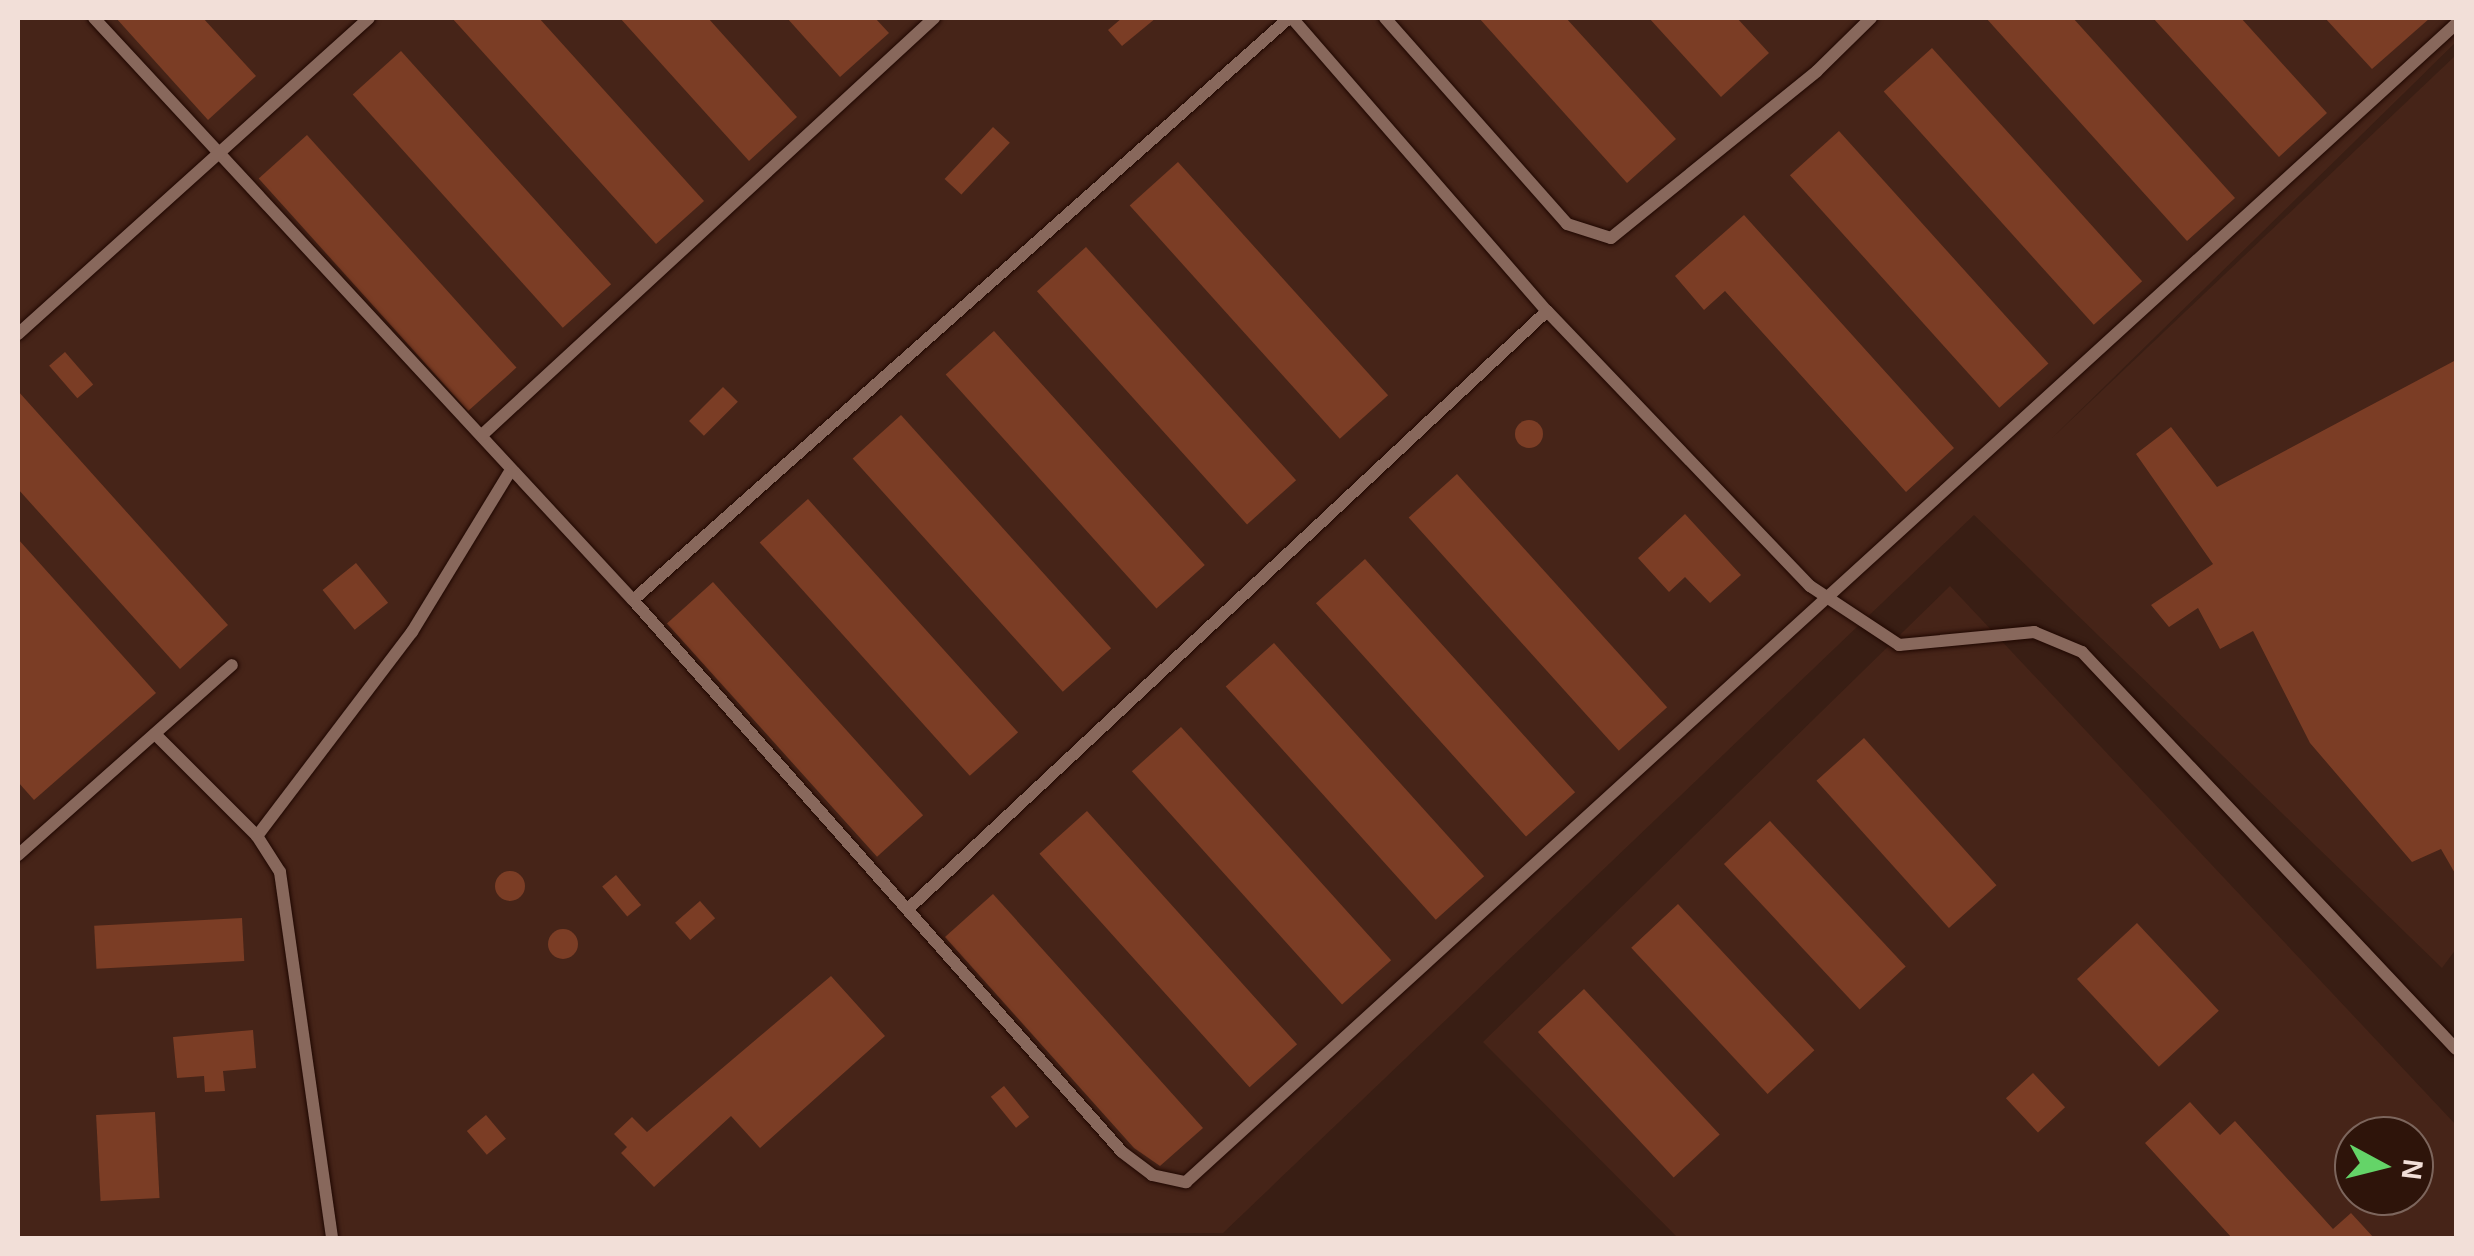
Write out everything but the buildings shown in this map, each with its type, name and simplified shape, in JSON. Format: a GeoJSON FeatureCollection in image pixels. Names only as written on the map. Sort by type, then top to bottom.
{"type":"FeatureCollection","features":[{"type":"Feature","properties":{"kind":"lane"},"geometry":{"type":"LineString","coordinates":[[94,18],[216,154],[482,435],[509,474],[632,600],[1122,1152],[1152,1175],[1186,1182],[2456,24]]}},
{"type":"Feature","properties":{"kind":"lane"},"geometry":{"type":"LineString","coordinates":[[18,334],[368,18]]}},
{"type":"Feature","properties":{"kind":"lane"},"geometry":{"type":"LineString","coordinates":[[482,435],[934,18]]}},
{"type":"Feature","properties":{"kind":"lane"},"geometry":{"type":"LineString","coordinates":[[632,600],[1290,18],[1547,310],[1761,539],[1810,586],[1831,594],[1899,645],[2034,632],[2082,652],[2456,1049]]}},
{"type":"Feature","properties":{"kind":"lane"},"geometry":{"type":"LineString","coordinates":[[1385,18],[1567,224],[1612,238],[1817,71],[1871,18]]}},
{"type":"Feature","properties":{"kind":"lane"},"geometry":{"type":"LineString","coordinates":[[908,908],[1547,310]]}},
{"type":"Feature","properties":{"kind":"lane"},"geometry":{"type":"LineString","coordinates":[[258,836],[412,632],[509,474]]}},
{"type":"Feature","properties":{"kind":"lane"},"geometry":{"type":"LineString","coordinates":[[18,855],[232,665]]}},
{"type":"Feature","properties":{"kind":"lane"},"geometry":{"type":"LineString","coordinates":[[155,734],[258,836],[280,872],[332,1238]]}},
{"type":"Feature","properties":{"kind":"shaded area"},"geometry":{"type":"Polygon","coordinates":[[[18,18],[2456,18],[2456,42],[2051,439],[2456,55],[2456,949],[2442,968],[1974,515],[1223,1233],[18,1238],[18,18]]]}},
{"type":"Feature","properties":{"kind":"shaded area"},"geometry":{"type":"Polygon","coordinates":[[[1950,586],[2456,1125],[2456,1238],[1678,1238],[1483,1042],[1950,586]]]}}]}
